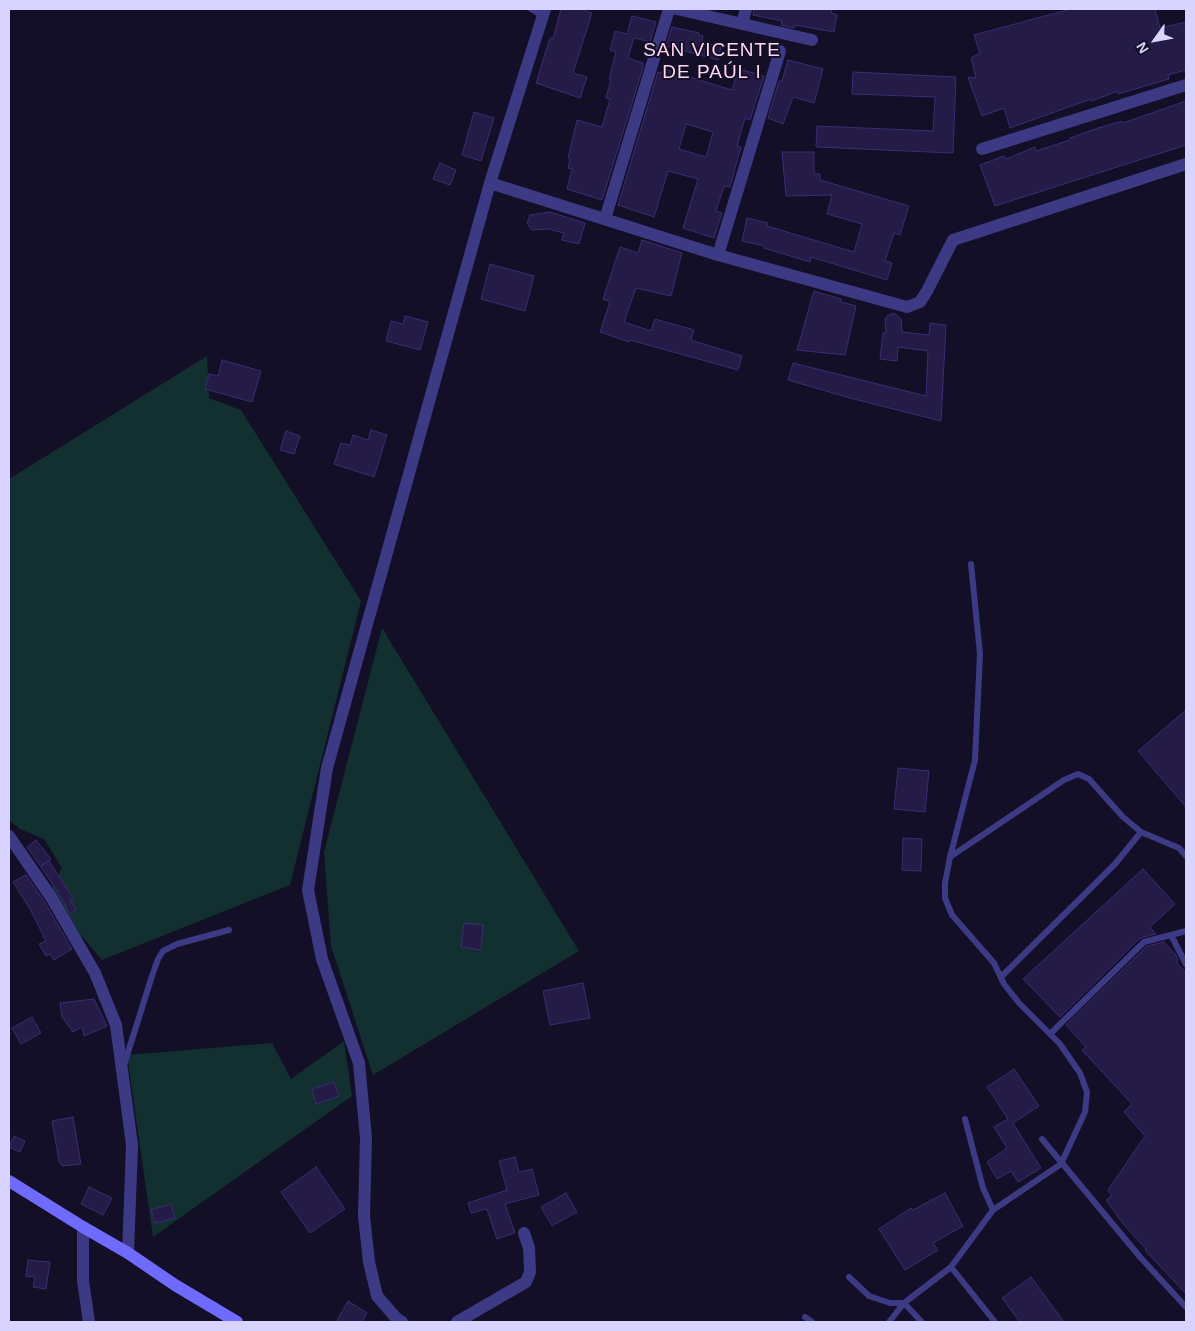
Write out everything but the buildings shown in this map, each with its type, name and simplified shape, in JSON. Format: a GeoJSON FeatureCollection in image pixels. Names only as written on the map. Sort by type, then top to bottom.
{"type":"FeatureCollection","features":[{"type":"Feature","properties":{"kind":"main road"},"geometry":{"type":"LineString","coordinates":[[9,1181],[237,1322]]}},
{"type":"Feature","properties":{"kind":"street"},"geometry":{"type":"LineString","coordinates":[[605,219],[669,9]]}},
{"type":"Feature","properties":{"kind":"street"},"geometry":{"type":"LineString","coordinates":[[677,9],[812,40]]}},
{"type":"Feature","properties":{"kind":"street"},"geometry":{"type":"LineString","coordinates":[[742,24],[746,9]]}},
{"type":"Feature","properties":{"kind":"street"},"geometry":{"type":"LineString","coordinates":[[402,1322],[397,1319],[377,1296],[369,1262],[364,1216],[366,1138],[359,1062],[322,958],[308,890],[327,768],[490,183],[544,12]]}},
{"type":"Feature","properties":{"kind":"street"},"geometry":{"type":"LineString","coordinates":[[718,255],[780,51]]}},
{"type":"Feature","properties":{"kind":"street"},"geometry":{"type":"LineString","coordinates":[[982,149],[1186,86]]}},
{"type":"Feature","properties":{"kind":"street"},"geometry":{"type":"LineString","coordinates":[[490,183],[718,255],[907,307],[920,302],[953,240],[1186,164]]}},
{"type":"Feature","properties":{"kind":"street"},"geometry":{"type":"LineString","coordinates":[[9,836],[50,897],[95,973],[116,1025],[132,1145],[128,1253]]}},
{"type":"Feature","properties":{"kind":"street"},"geometry":{"type":"LineString","coordinates":[[83,1227],[83,1280],[89,1322]]}},
{"type":"Feature","properties":{"kind":"street"},"geometry":{"type":"LineString","coordinates":[[457,1322],[526,1282],[530,1272],[530,1248],[524,1233]]}},
{"type":"Feature","properties":{"kind":"lane"},"geometry":{"type":"LineString","coordinates":[[531,9],[544,12]]}},
{"type":"Feature","properties":{"kind":"lane"},"geometry":{"type":"LineString","coordinates":[[890,1322],[904,1302],[951,1267],[993,1210],[1061,1164],[1085,1112],[1087,1092],[1080,1073],[1060,1044],[1019,1003],[1004,984],[994,963],[952,915],[945,898],[945,883],[950,857],[975,760],[980,654],[971,564]]}},
{"type":"Feature","properties":{"kind":"lane"},"geometry":{"type":"LineString","coordinates":[[950,857],[1056,785],[1078,774],[1089,780],[1123,817],[1141,832],[1179,848],[1186,856]]}},
{"type":"Feature","properties":{"kind":"lane"},"geometry":{"type":"LineString","coordinates":[[1001,978],[1114,864],[1141,832]]}},
{"type":"Feature","properties":{"kind":"lane"},"geometry":{"type":"LineString","coordinates":[[122,1070],[152,976],[163,951],[177,944],[229,930]]}},
{"type":"Feature","properties":{"kind":"lane"},"geometry":{"type":"LineString","coordinates":[[1050,1034],[1144,942],[1186,931]]}},
{"type":"Feature","properties":{"kind":"lane"},"geometry":{"type":"LineString","coordinates":[[1171,935],[1186,964]]}},
{"type":"Feature","properties":{"kind":"lane"},"geometry":{"type":"LineString","coordinates":[[965,1119],[983,1188],[993,1210]]}},
{"type":"Feature","properties":{"kind":"lane"},"geometry":{"type":"LineString","coordinates":[[1042,1140],[1140,1257],[1186,1307]]}},
{"type":"Feature","properties":{"kind":"lane"},"geometry":{"type":"LineString","coordinates":[[951,1267],[995,1322]]}},
{"type":"Feature","properties":{"kind":"lane"},"geometry":{"type":"LineString","coordinates":[[849,1277],[869,1296],[890,1303],[904,1302]]}},
{"type":"Feature","properties":{"kind":"lane"},"geometry":{"type":"LineString","coordinates":[[904,1302],[922,1322]]}},
{"type":"Feature","properties":{"kind":"lane"},"geometry":{"type":"LineString","coordinates":[[804,1317],[812,1322]]}},
{"type":"Feature","properties":{"kind":"green space"},"geometry":{"type":"Polygon","coordinates":[[[207,356],[209,398],[241,410],[361,601],[290,885],[102,960],[73,926],[50,890],[62,868],[44,839],[20,829],[9,820],[9,479],[207,356]]]}},
{"type":"Feature","properties":{"kind":"green space"},"geometry":{"type":"Polygon","coordinates":[[[382,628],[579,951],[373,1075],[331,946],[324,852],[382,628]]]}},
{"type":"Feature","properties":{"kind":"green space"},"geometry":{"type":"Polygon","coordinates":[[[344,1041],[352,1096],[153,1237],[127,1055],[272,1043],[291,1079],[344,1041]]]}},
{"type":"Feature","properties":{"kind":"district","name":"SAN VICENTE DE PAÚL I"},"geometry":{"type":"Point","coordinates":[712,62]}}]}
